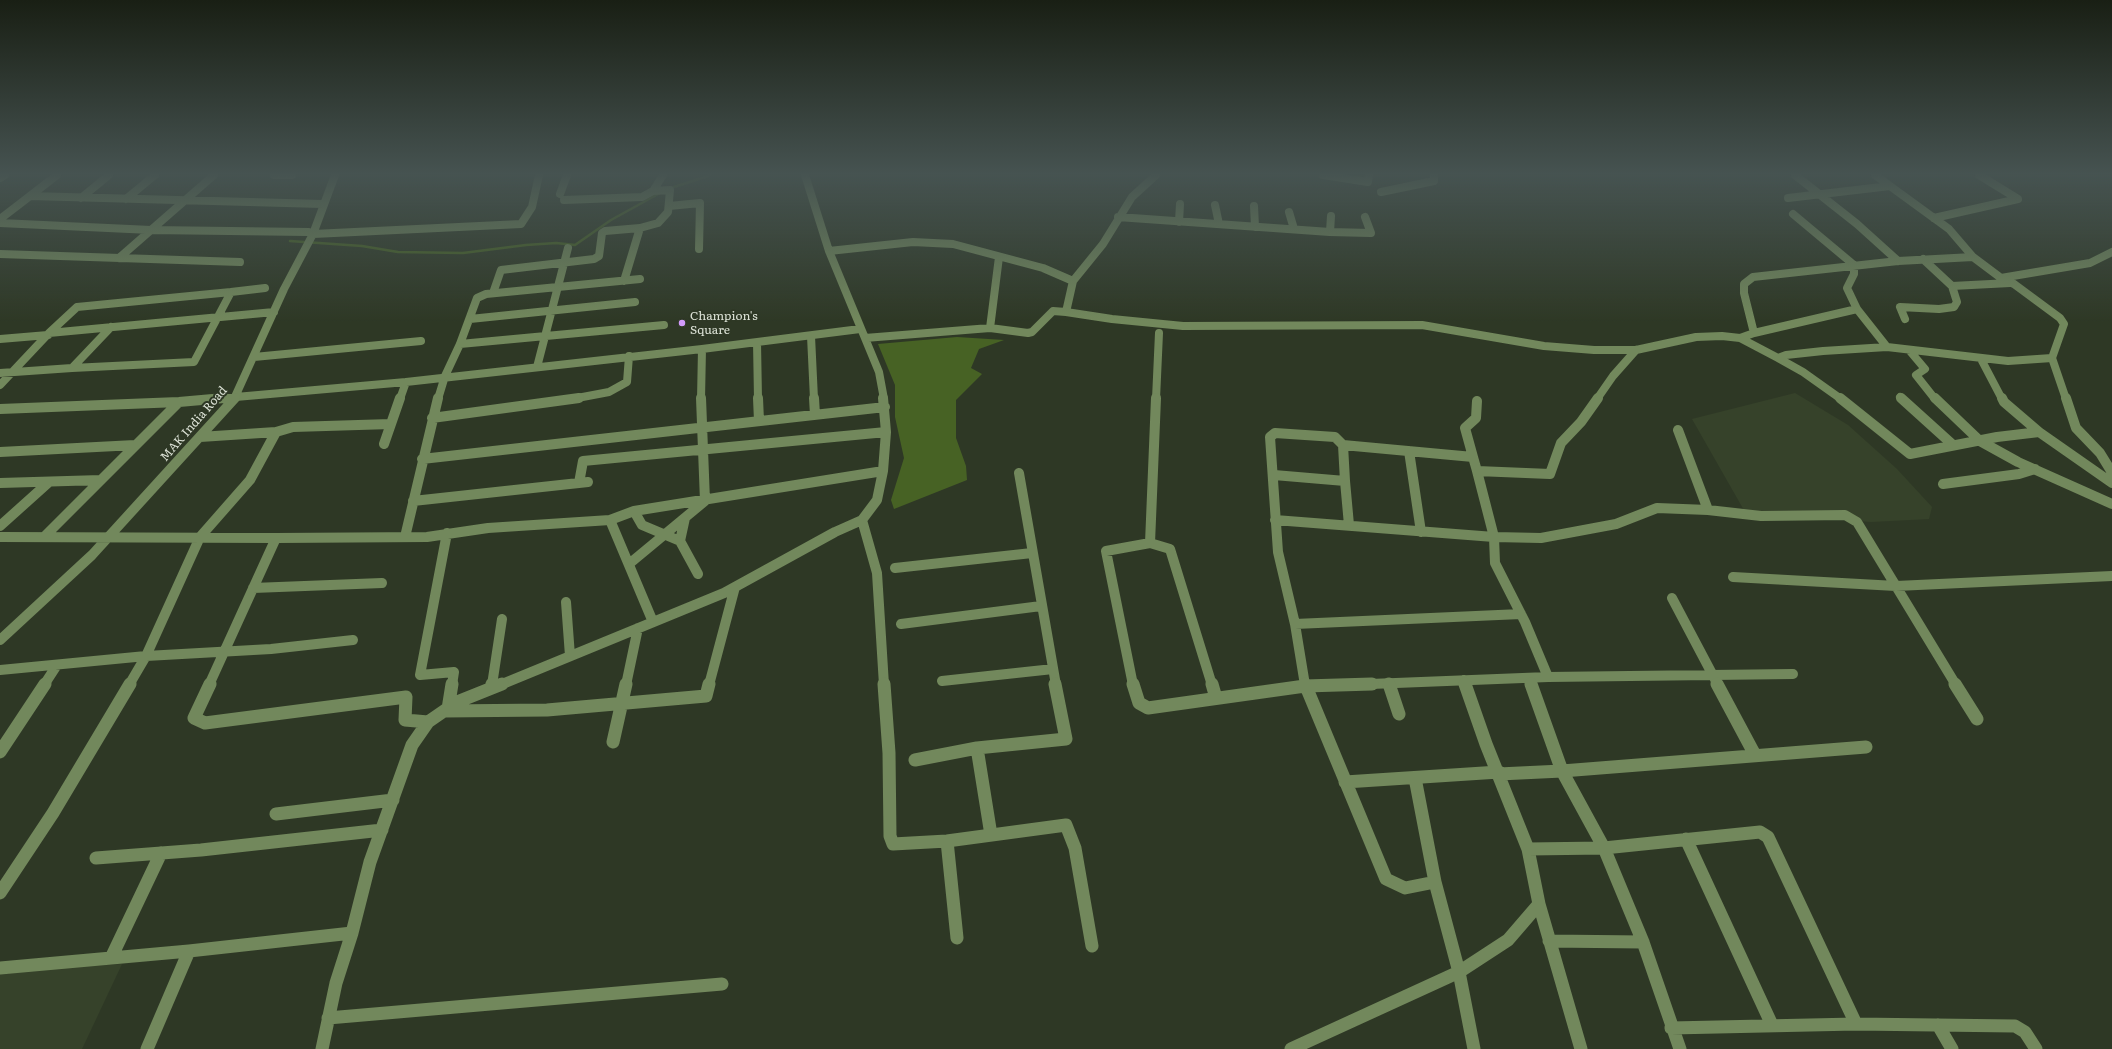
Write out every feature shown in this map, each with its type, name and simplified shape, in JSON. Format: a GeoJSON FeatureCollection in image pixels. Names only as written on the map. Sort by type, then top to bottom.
{"type":"FeatureCollection","features":[{"type":"Feature","properties":{"kind":"street"},"geometry":{"type":"LineString","coordinates":[[0,224],[151,230],[310,232],[311,240],[521,224]]}},
{"type":"Feature","properties":{"kind":"street"},"geometry":{"type":"LineString","coordinates":[[119,258],[157,224]]}},
{"type":"Feature","properties":{"kind":"street","name":"MAK India Road"},"geometry":{"type":"LineString","coordinates":[[0,640],[92,555],[236,397],[274,312],[311,240],[316,224]]}},
{"type":"Feature","properties":{"kind":"street"},"geometry":{"type":"LineString","coordinates":[[493,293],[501,270],[564,262],[588,261],[599,256],[602,233],[605,231],[640,228],[652,224]]}},
{"type":"Feature","properties":{"kind":"street"},"geometry":{"type":"LineString","coordinates":[[700,224],[700,249]]}},
{"type":"Feature","properties":{"kind":"street"},"geometry":{"type":"LineString","coordinates":[[322,1049],[336,984],[352,933],[370,862],[412,745],[428,722],[457,702],[735,587],[835,532],[862,520],[877,500],[886,432],[885,407],[879,372],[829,251],[820,224]]}},
{"type":"Feature","properties":{"kind":"street"},"geometry":{"type":"LineString","coordinates":[[1066,312],[1073,281],[1103,244],[1114,224]]}},
{"type":"Feature","properties":{"kind":"street"},"geometry":{"type":"LineString","coordinates":[[1219,224],[1330,232],[1372,233],[1368,224]]}},
{"type":"Feature","properties":{"kind":"street"},"geometry":{"type":"LineString","coordinates":[[1293,224],[1294,229]]}},
{"type":"Feature","properties":{"kind":"street"},"geometry":{"type":"LineString","coordinates":[[1330,232],[1331,224]]}},
{"type":"Feature","properties":{"kind":"street"},"geometry":{"type":"LineString","coordinates":[[1805,224],[1854,265]]}},
{"type":"Feature","properties":{"kind":"street"},"geometry":{"type":"LineString","coordinates":[[1857,224],[1898,261]]}},
{"type":"Feature","properties":{"kind":"street"},"geometry":{"type":"LineString","coordinates":[[1942,224],[1949,229],[1984,268],[2012,283],[2056,313],[2064,324],[2052,358],[2076,428],[2100,453],[2111,471],[2112,481]]}},
{"type":"Feature","properties":{"kind":"street"},"geometry":{"type":"LineString","coordinates":[[624,280],[640,228]]}},
{"type":"Feature","properties":{"kind":"street"},"geometry":{"type":"LineString","coordinates":[[829,251],[913,242],[953,244],[1043,268],[1073,281]]}},
{"type":"Feature","properties":{"kind":"street"},"geometry":{"type":"LineString","coordinates":[[537,367],[568,248]]}},
{"type":"Feature","properties":{"kind":"street"},"geometry":{"type":"LineString","coordinates":[[2001,278],[2090,263],[2112,252]]}},
{"type":"Feature","properties":{"kind":"street"},"geometry":{"type":"LineString","coordinates":[[0,254],[240,262]]}},
{"type":"Feature","properties":{"kind":"street"},"geometry":{"type":"LineString","coordinates":[[990,328],[999,257]]}},
{"type":"Feature","properties":{"kind":"street"},"geometry":{"type":"LineString","coordinates":[[1754,333],[1744,293],[1744,284],[1753,277],[1898,261],[1973,257]]}},
{"type":"Feature","properties":{"kind":"street"},"geometry":{"type":"LineString","coordinates":[[1905,319],[1900,307],[1939,309],[1954,307],[1957,302],[1952,286],[1923,259]]}},
{"type":"Feature","properties":{"kind":"street"},"geometry":{"type":"LineString","coordinates":[[1854,265],[1854,274],[1848,288],[1858,309],[1887,347]]}},
{"type":"Feature","properties":{"kind":"street"},"geometry":{"type":"LineString","coordinates":[[405,537],[432,418],[446,376],[470,319],[477,298],[493,293],[640,279]]}},
{"type":"Feature","properties":{"kind":"street"},"geometry":{"type":"LineString","coordinates":[[1952,286],[2012,283]]}},
{"type":"Feature","properties":{"kind":"street"},"geometry":{"type":"LineString","coordinates":[[0,385],[48,334],[77,307],[265,288]]}},
{"type":"Feature","properties":{"kind":"street"},"geometry":{"type":"LineString","coordinates":[[0,374],[14,371],[194,362],[231,292]]}},
{"type":"Feature","properties":{"kind":"street"},"geometry":{"type":"LineString","coordinates":[[470,319],[635,302]]}},
{"type":"Feature","properties":{"kind":"street"},"geometry":{"type":"LineString","coordinates":[[1740,338],[1754,333],[1858,309]]}},
{"type":"Feature","properties":{"kind":"street"},"geometry":{"type":"LineString","coordinates":[[0,408],[179,402],[406,382],[446,376],[811,336],[990,328],[1032,332],[1053,311],[1183,326],[1347,324],[1422,325],[1544,346],[1594,350],[1636,350],[1696,338],[1722,336],[1740,338],[1803,372],[1836,395],[1910,454],[1953,445],[2039,432]]}},
{"type":"Feature","properties":{"kind":"street"},"geometry":{"type":"LineString","coordinates":[[0,339],[274,312]]}},
{"type":"Feature","properties":{"kind":"street"},"geometry":{"type":"LineString","coordinates":[[460,344],[664,325]]}},
{"type":"Feature","properties":{"kind":"street"},"geometry":{"type":"LineString","coordinates":[[72,368],[111,328]]}},
{"type":"Feature","properties":{"kind":"street"},"geometry":{"type":"LineString","coordinates":[[1150,543],[1159,333]]}},
{"type":"Feature","properties":{"kind":"street"},"geometry":{"type":"LineString","coordinates":[[811,336],[815,415]]}},
{"type":"Feature","properties":{"kind":"street"},"geometry":{"type":"LineString","coordinates":[[254,357],[421,341]]}},
{"type":"Feature","properties":{"kind":"street"},"geometry":{"type":"LineString","coordinates":[[757,342],[759,421]]}},
{"type":"Feature","properties":{"kind":"street"},"geometry":{"type":"LineString","coordinates":[[1778,358],[1786,355],[1823,351],[1887,347],[2008,361],[2052,358]]}},
{"type":"Feature","properties":{"kind":"street"},"geometry":{"type":"LineString","coordinates":[[702,349],[701,428],[705,501]]}},
{"type":"Feature","properties":{"kind":"street"},"geometry":{"type":"LineString","coordinates":[[1477,471],[1550,474],[1561,443],[1581,422],[1613,376],[1636,350]]}},
{"type":"Feature","properties":{"kind":"street"},"geometry":{"type":"LineString","coordinates":[[1909,350],[1925,369],[1916,375],[1920,382],[1939,403],[1980,441],[1995,450],[2112,504]]}},
{"type":"Feature","properties":{"kind":"street"},"geometry":{"type":"LineString","coordinates":[[432,418],[587,398],[609,392],[627,382],[629,356]]}},
{"type":"Feature","properties":{"kind":"street"},"geometry":{"type":"LineString","coordinates":[[1981,359],[2004,402],[2039,432],[2112,481]]}},
{"type":"Feature","properties":{"kind":"street"},"geometry":{"type":"LineString","coordinates":[[384,444],[406,382]]}},
{"type":"Feature","properties":{"kind":"street"},"geometry":{"type":"LineString","coordinates":[[1900,397],[1953,445]]}},
{"type":"Feature","properties":{"kind":"street"},"geometry":{"type":"LineString","coordinates":[[44,537],[179,402]]}},
{"type":"Feature","properties":{"kind":"street"},"geometry":{"type":"LineString","coordinates":[[1477,402],[1476,418],[1465,428],[1494,537],[1495,563],[1521,614],[1548,677]]}},
{"type":"Feature","properties":{"kind":"street"},"geometry":{"type":"LineString","coordinates":[[422,459],[885,407]]}},
{"type":"Feature","properties":{"kind":"street"},"geometry":{"type":"LineString","coordinates":[[200,437],[276,432],[293,427],[391,424]]}},
{"type":"Feature","properties":{"kind":"street"},"geometry":{"type":"LineString","coordinates":[[1678,430],[1708,510]]}},
{"type":"Feature","properties":{"kind":"street"},"geometry":{"type":"LineString","coordinates":[[0,893],[53,812],[146,656],[200,537],[250,480],[276,432]]}},
{"type":"Feature","properties":{"kind":"street"},"geometry":{"type":"LineString","coordinates":[[413,501],[584,483],[583,461],[886,432]]}},
{"type":"Feature","properties":{"kind":"street"},"geometry":{"type":"LineString","coordinates":[[1435,882],[1406,888],[1386,879],[1305,686],[1295,624],[1278,552],[1274,520],[1274,475],[1270,437],[1275,433],[1335,437],[1344,445],[1473,457]]}},
{"type":"Feature","properties":{"kind":"street"},"geometry":{"type":"LineString","coordinates":[[0,452],[135,445]]}},
{"type":"Feature","properties":{"kind":"street"},"geometry":{"type":"LineString","coordinates":[[1344,445],[1349,525]]}},
{"type":"Feature","properties":{"kind":"street"},"geometry":{"type":"LineString","coordinates":[[1409,451],[1421,532]]}},
{"type":"Feature","properties":{"kind":"street"},"geometry":{"type":"LineString","coordinates":[[1943,484],[2019,474],[2035,469]]}},
{"type":"Feature","properties":{"kind":"street"},"geometry":{"type":"LineString","coordinates":[[0,537],[427,537],[488,528],[610,520],[634,511],[705,501],[882,471]]}},
{"type":"Feature","properties":{"kind":"street"},"geometry":{"type":"LineString","coordinates":[[915,760],[977,748],[1066,739],[1041,606],[1019,473]]}},
{"type":"Feature","properties":{"kind":"street"},"geometry":{"type":"LineString","coordinates":[[1274,475],[1346,480]]}},
{"type":"Feature","properties":{"kind":"street"},"geometry":{"type":"LineString","coordinates":[[0,483],[101,480]]}},
{"type":"Feature","properties":{"kind":"street"},"geometry":{"type":"LineString","coordinates":[[0,526],[49,482]]}},
{"type":"Feature","properties":{"kind":"street"},"geometry":{"type":"LineString","coordinates":[[628,564],[705,501]]}},
{"type":"Feature","properties":{"kind":"street"},"geometry":{"type":"LineString","coordinates":[[1274,520],[1494,537],[1541,538],[1616,524],[1657,508],[1708,510],[1761,516],[1845,515],[1857,522],[1977,718]]}},
{"type":"Feature","properties":{"kind":"street"},"geometry":{"type":"LineString","coordinates":[[634,511],[642,524],[680,541],[698,574]]}},
{"type":"Feature","properties":{"kind":"street"},"geometry":{"type":"LineString","coordinates":[[680,541],[685,518]]}},
{"type":"Feature","properties":{"kind":"street"},"geometry":{"type":"LineString","coordinates":[[610,520],[653,622]]}},
{"type":"Feature","properties":{"kind":"street"},"geometry":{"type":"LineString","coordinates":[[862,520],[877,573],[889,753],[890,836],[893,844],[947,841],[1066,825],[1075,848],[1092,946]]}},
{"type":"Feature","properties":{"kind":"street"},"geometry":{"type":"LineString","coordinates":[[446,710],[454,672],[420,675],[447,533]]}},
{"type":"Feature","properties":{"kind":"street"},"geometry":{"type":"LineString","coordinates":[[276,538],[194,718],[205,723],[406,697],[405,720],[428,722]]}},
{"type":"Feature","properties":{"kind":"street"},"geometry":{"type":"LineString","coordinates":[[1216,698],[1170,549],[1150,543],[1109,549],[1106,551],[1132,681],[1139,703],[1148,708],[1305,686],[1548,677],[1793,674]]}},
{"type":"Feature","properties":{"kind":"street"},"geometry":{"type":"LineString","coordinates":[[895,568],[1032,552]]}},
{"type":"Feature","properties":{"kind":"street"},"geometry":{"type":"LineString","coordinates":[[1733,577],[1896,586],[2112,576]]}},
{"type":"Feature","properties":{"kind":"street"},"geometry":{"type":"LineString","coordinates":[[253,588],[382,583]]}},
{"type":"Feature","properties":{"kind":"street"},"geometry":{"type":"LineString","coordinates":[[446,710],[547,710],[706,696],[735,587]]}},
{"type":"Feature","properties":{"kind":"street"},"geometry":{"type":"LineString","coordinates":[[1672,598],[1756,755]]}},
{"type":"Feature","properties":{"kind":"street"},"geometry":{"type":"LineString","coordinates":[[566,602],[570,656]]}},
{"type":"Feature","properties":{"kind":"street"},"geometry":{"type":"LineString","coordinates":[[901,624],[1041,606]]}},
{"type":"Feature","properties":{"kind":"street"},"geometry":{"type":"LineString","coordinates":[[1295,624],[1521,614]]}},
{"type":"Feature","properties":{"kind":"street"},"geometry":{"type":"LineString","coordinates":[[491,688],[502,619]]}},
{"type":"Feature","properties":{"kind":"street"},"geometry":{"type":"LineString","coordinates":[[613,742],[638,628]]}},
{"type":"Feature","properties":{"kind":"street"},"geometry":{"type":"LineString","coordinates":[[0,670],[57,666],[146,656],[271,649],[353,640]]}},
{"type":"Feature","properties":{"kind":"street"},"geometry":{"type":"LineString","coordinates":[[1,750],[57,666]]}},
{"type":"Feature","properties":{"kind":"street"},"geometry":{"type":"LineString","coordinates":[[942,681],[1053,669]]}},
{"type":"Feature","properties":{"kind":"street"},"geometry":{"type":"LineString","coordinates":[[1529,678],[1562,771],[1604,848],[1643,942],[1671,1028],[1680,1049]]}},
{"type":"Feature","properties":{"kind":"street"},"geometry":{"type":"LineString","coordinates":[[1464,680],[1486,744],[1499,773],[1528,849],[1538,904],[1581,1049]]}},
{"type":"Feature","properties":{"kind":"street"},"geometry":{"type":"LineString","coordinates":[[1389,684],[1398,714]]}},
{"type":"Feature","properties":{"kind":"street"},"geometry":{"type":"LineString","coordinates":[[1345,782],[1562,771],[1866,747]]}},
{"type":"Feature","properties":{"kind":"street"},"geometry":{"type":"LineString","coordinates":[[977,748],[991,835]]}},
{"type":"Feature","properties":{"kind":"street"},"geometry":{"type":"LineString","coordinates":[[1415,778],[1435,882],[1459,972],[1474,1049]]}},
{"type":"Feature","properties":{"kind":"street"},"geometry":{"type":"LineString","coordinates":[[276,814],[393,800]]}},
{"type":"Feature","properties":{"kind":"street"},"geometry":{"type":"LineString","coordinates":[[96,858],[161,853],[382,830]]}},
{"type":"Feature","properties":{"kind":"street"},"geometry":{"type":"LineString","coordinates":[[1528,849],[1604,848],[1760,832],[1768,837],[1856,1024]]}},
{"type":"Feature","properties":{"kind":"street"},"geometry":{"type":"LineString","coordinates":[[1686,839],[1772,1026]]}},
{"type":"Feature","properties":{"kind":"street"},"geometry":{"type":"LineString","coordinates":[[947,841],[957,938]]}},
{"type":"Feature","properties":{"kind":"street"},"geometry":{"type":"LineString","coordinates":[[111,958],[161,853]]}},
{"type":"Feature","properties":{"kind":"street"},"geometry":{"type":"LineString","coordinates":[[1291,1049],[1459,972],[1508,940],[1538,904]]}},
{"type":"Feature","properties":{"kind":"street"},"geometry":{"type":"LineString","coordinates":[[0,968],[189,951],[352,933]]}},
{"type":"Feature","properties":{"kind":"street"},"geometry":{"type":"LineString","coordinates":[[1548,941],[1643,942]]}},
{"type":"Feature","properties":{"kind":"street"},"geometry":{"type":"LineString","coordinates":[[147,1049],[189,951]]}},
{"type":"Feature","properties":{"kind":"street"},"geometry":{"type":"LineString","coordinates":[[328,1018],[722,984]]}},
{"type":"Feature","properties":{"kind":"street"},"geometry":{"type":"LineString","coordinates":[[1671,1028],[1856,1024],[2015,1026],[2025,1032],[2036,1049]]}},
{"type":"Feature","properties":{"kind":"street"},"geometry":{"type":"LineString","coordinates":[[1938,1025],[1952,1049]]}},
{"type":"Feature","properties":{"kind":"shaded area"},"geometry":{"type":"Polygon","coordinates":[[[957,337],[1004,340],[979,349],[971,368],[982,374],[956,400],[956,438],[966,466],[967,480],[894,509],[891,500],[904,458],[895,417],[895,385],[878,344],[957,337]]]}},
{"type":"Feature","properties":{"kind":"shaded area"},"geometry":{"type":"Polygon","coordinates":[[[1795,393],[1848,425],[1897,469],[1932,507],[1929,519],[1871,522],[1745,512],[1692,419],[1795,393]]]}},
{"type":"Feature","properties":{"kind":"shaded area"},"geometry":{"type":"Polygon","coordinates":[[[122,964],[82,1049],[0,1049],[0,971],[122,964]]]}},
{"type":"Feature","properties":{"kind":"waterway"},"geometry":{"type":"LineString","coordinates":[[290,241],[362,246],[398,252],[463,253],[526,245],[556,243],[575,245],[605,224]]}},
{"type":"Feature","properties":{"kind":"place","name":"Champion's Square"},"geometry":{"type":"Point","coordinates":[682,323]}}]}
